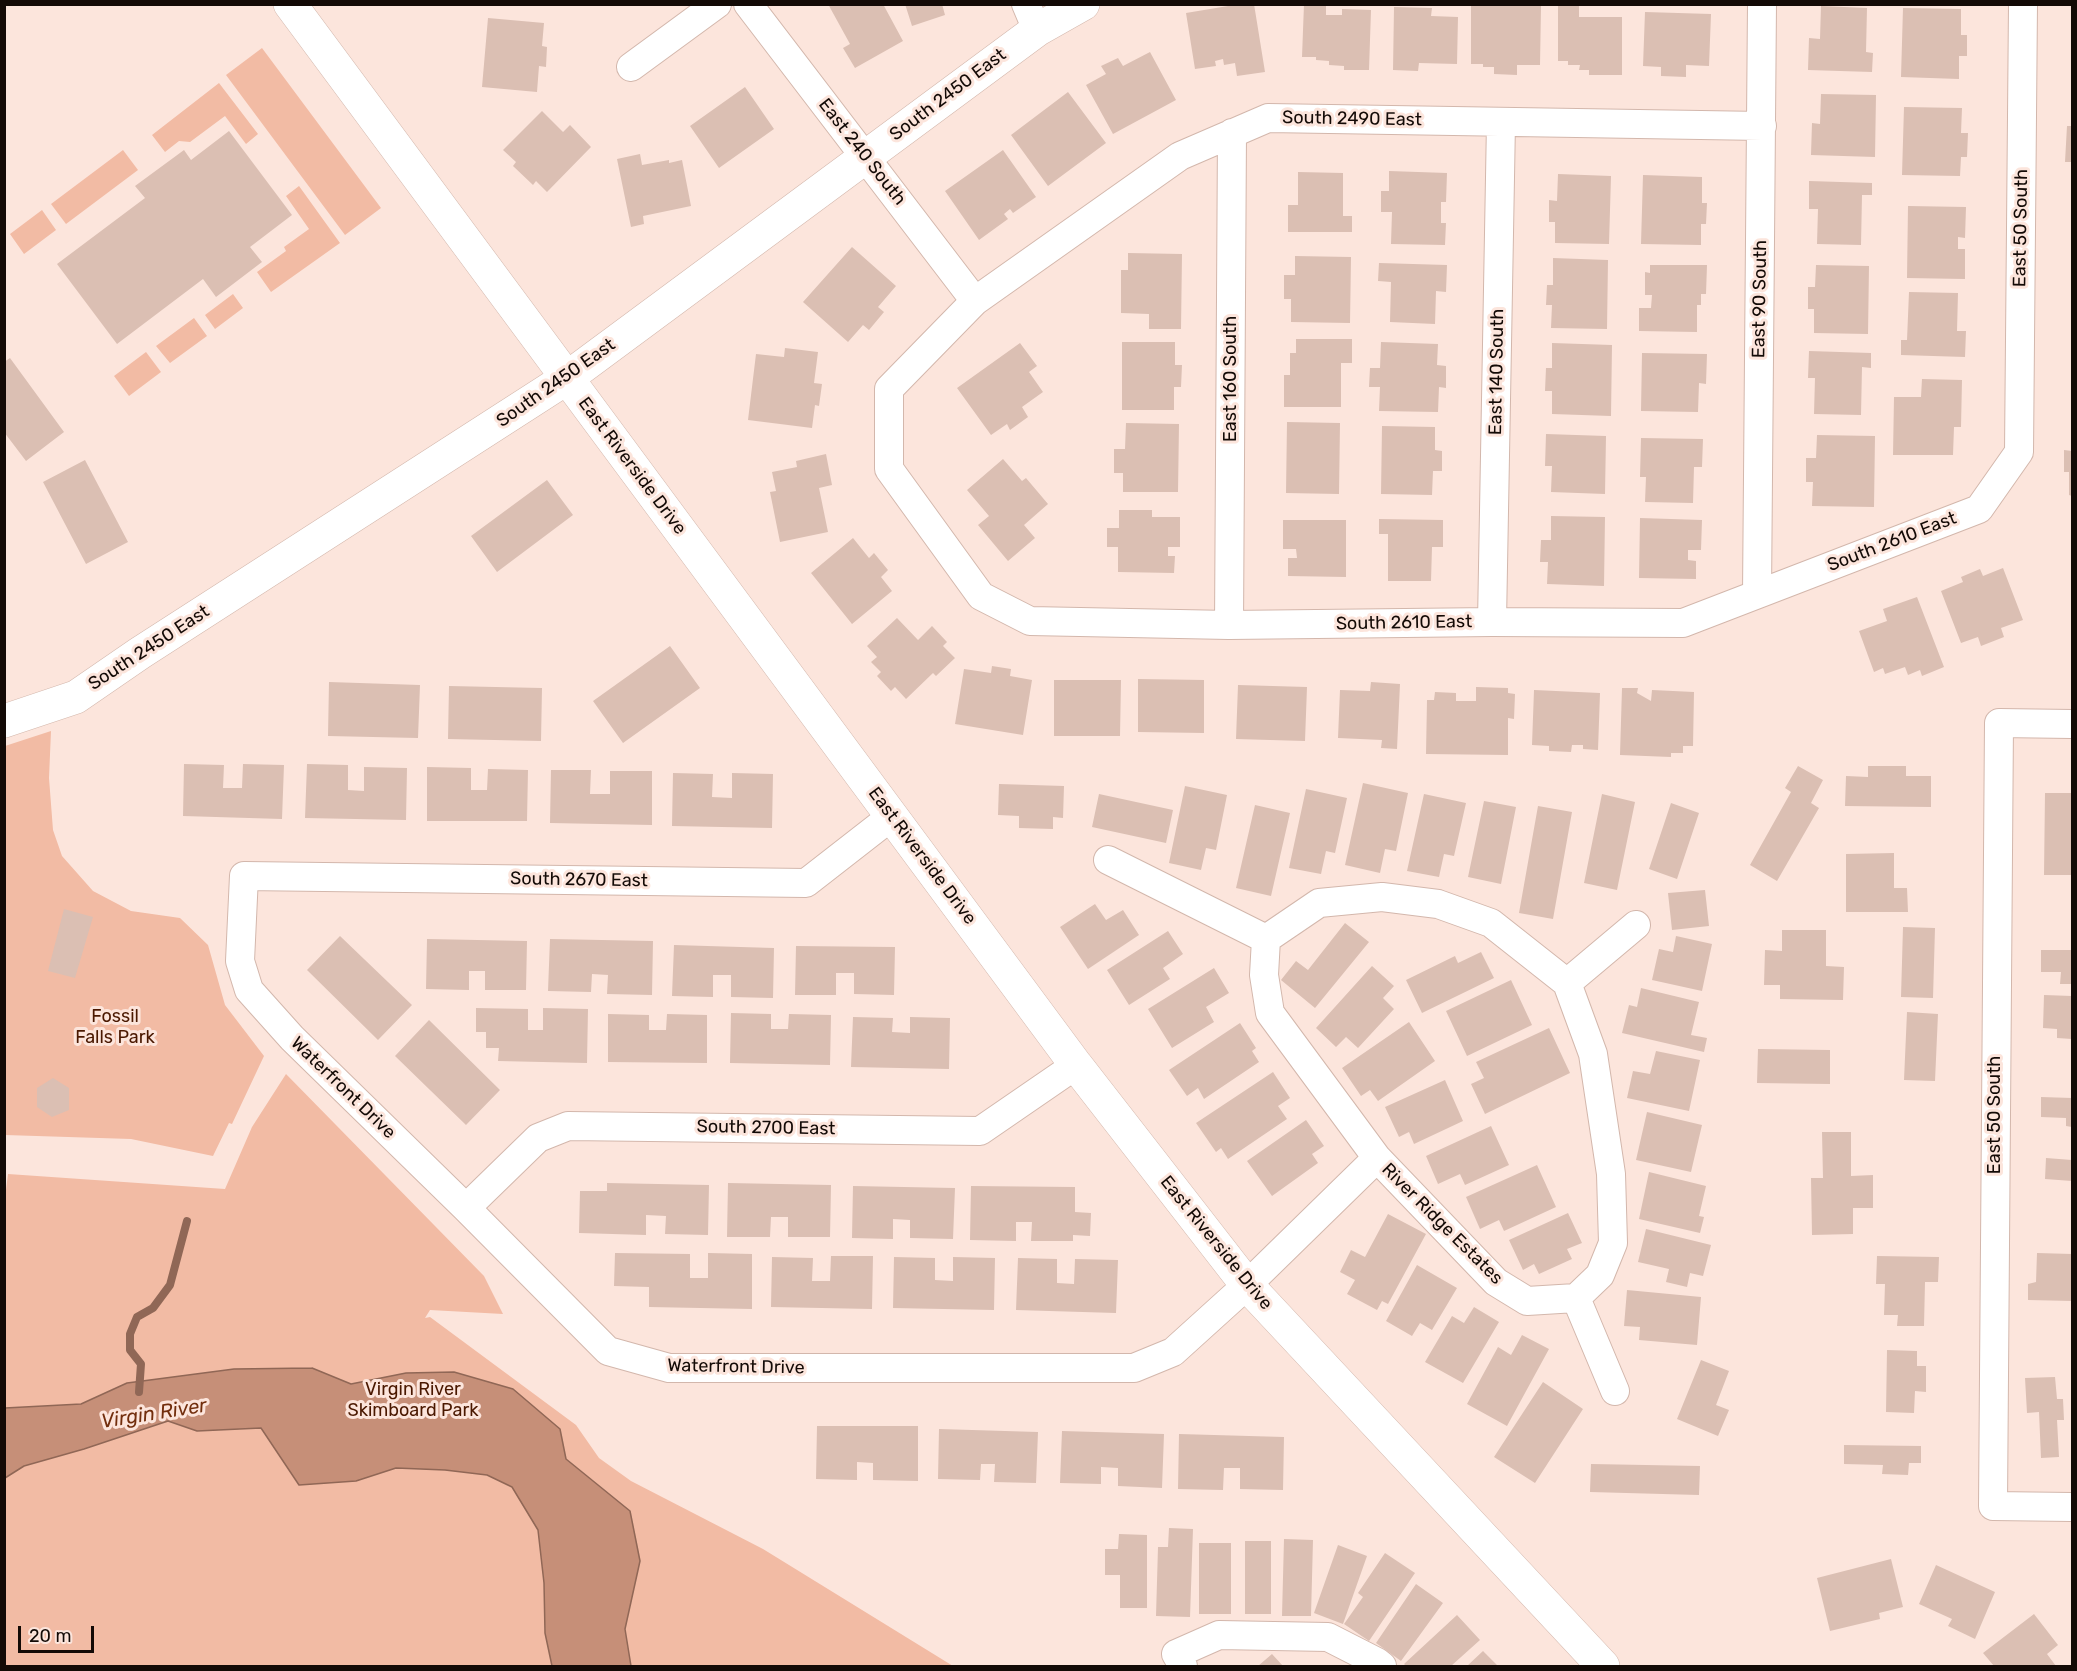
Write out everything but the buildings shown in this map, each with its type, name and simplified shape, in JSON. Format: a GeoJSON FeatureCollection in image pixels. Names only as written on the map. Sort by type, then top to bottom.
{"type":"FeatureCollection","features":[{"type":"Feature","properties":{"kind":"main road","name":"East Riverside Drive"},"geometry":{"type":"LineString","coordinates":[[290,4],[1076,1065],[1247,1285],[1603,1666]]}},
{"type":"Feature","properties":{"kind":"main road","name":"South 2450 East"},"geometry":{"type":"LineString","coordinates":[[4,721],[76,697],[140,653],[567,378],[866,157],[1031,17],[1083,4]]}},
{"type":"Feature","properties":{"kind":"street"},"geometry":{"type":"LineString","coordinates":[[631,67],[717,4]]}},
{"type":"Feature","properties":{"kind":"street","name":"East 240 South"},"geometry":{"type":"LineString","coordinates":[[748,4],[975,301]]}},
{"type":"Feature","properties":{"kind":"street","name":"East 90 South"},"geometry":{"type":"LineString","coordinates":[[1757,594],[1762,4]]}},
{"type":"Feature","properties":{"kind":"street","name":"East 50 South"},"geometry":{"type":"LineString","coordinates":[[2019,452],[2023,4]]}},
{"type":"Feature","properties":{"kind":"street","name":"South 2490 East"},"geometry":{"type":"LineString","coordinates":[[889,389],[975,301],[1180,156],[1268,118],[1762,126]]}},
{"type":"Feature","properties":{"kind":"street","name":"East 140 South"},"geometry":{"type":"LineString","coordinates":[[1492,621],[1501,122]]}},
{"type":"Feature","properties":{"kind":"street","name":"East 160 South"},"geometry":{"type":"LineString","coordinates":[[1228,626],[1232,133]]}},
{"type":"Feature","properties":{"kind":"street","name":"South 2610 East"},"geometry":{"type":"LineString","coordinates":[[889,389],[889,469],[981,596],[1030,621],[1228,626],[1492,621],[1683,623],[1979,509],[2019,452]]}},
{"type":"Feature","properties":{"kind":"street","name":"East 50 South"},"geometry":{"type":"LineString","coordinates":[[2073,724],[1999,723],[1993,1506],[2073,1507]]}},
{"type":"Feature","properties":{"kind":"street","name":"South 2670 East"},"geometry":{"type":"LineString","coordinates":[[244,876],[806,883],[892,816]]}},
{"type":"Feature","properties":{"kind":"street"},"geometry":{"type":"LineString","coordinates":[[1108,860],[1266,939],[1319,903],[1382,897],[1438,904],[1491,923],[1567,983],[1593,1054],[1611,1174],[1613,1232],[1613,1244],[1600,1275],[1576,1298],[1615,1390]]}},
{"type":"Feature","properties":{"kind":"street","name":"Waterfront Drive"},"geometry":{"type":"LineString","coordinates":[[244,876],[240,961],[249,990],[292,1038],[608,1351],[669,1368],[1134,1368],[1173,1352],[1247,1285]]}},
{"type":"Feature","properties":{"kind":"street"},"geometry":{"type":"LineString","coordinates":[[1567,983],[1636,925]]}},
{"type":"Feature","properties":{"kind":"street","name":"River Ridge Estates"},"geometry":{"type":"LineString","coordinates":[[1266,939],[1264,975],[1270,1013],[1377,1158],[1496,1282],[1527,1301],[1576,1298]]}},
{"type":"Feature","properties":{"kind":"street","name":"South 2700 East"},"geometry":{"type":"LineString","coordinates":[[466,1208],[538,1138],[568,1126],[981,1131],[1076,1065]]}},
{"type":"Feature","properties":{"kind":"street","name":"River Ridge Estates"},"geometry":{"type":"LineString","coordinates":[[1247,1285],[1377,1158]]}},
{"type":"Feature","properties":{"kind":"street"},"geometry":{"type":"LineString","coordinates":[[1179,1660],[1219,1635],[1328,1636],[1382,1666]]}},
{"type":"Feature","properties":{"kind":"green space"},"geometry":{"type":"Polygon","coordinates":[[[262,48],[381,208],[345,235],[226,75],[262,48]]]}},
{"type":"Feature","properties":{"kind":"green space"},"geometry":{"type":"Polygon","coordinates":[[[219,83],[258,134],[246,144],[225,116],[190,142],[179,141],[165,152],[152,135],[219,83]]]}},
{"type":"Feature","properties":{"kind":"green space"},"geometry":{"type":"Polygon","coordinates":[[[123,150],[138,170],[66,224],[51,204],[123,150]]]}},
{"type":"Feature","properties":{"kind":"green space"},"geometry":{"type":"Polygon","coordinates":[[[299,186],[340,243],[271,292],[257,272],[286,251],[284,247],[309,229],[286,196],[299,186]]]}},
{"type":"Feature","properties":{"kind":"green space"},"geometry":{"type":"Polygon","coordinates":[[[42,210],[56,230],[24,254],[10,234],[42,210]]]}},
{"type":"Feature","properties":{"kind":"green space"},"geometry":{"type":"Polygon","coordinates":[[[233,294],[243,308],[215,329],[205,315],[233,294]]]}},
{"type":"Feature","properties":{"kind":"green space"},"geometry":{"type":"Polygon","coordinates":[[[194,318],[207,336],[170,363],[156,346],[194,318]]]}},
{"type":"Feature","properties":{"kind":"green space"},"geometry":{"type":"Polygon","coordinates":[[[146,352],[161,372],[129,396],[114,376],[146,352]]]}},
{"type":"Feature","properties":{"kind":"green space","name":"Fossil Falls Park"},"geometry":{"type":"Polygon","coordinates":[[[51,731],[49,778],[53,830],[62,856],[93,891],[131,911],[180,918],[208,945],[225,1005],[264,1056],[232,1124],[229,1123],[213,1156],[131,1139],[5,1135],[5,746],[51,731]]]}},
{"type":"Feature","properties":{"kind":"green space"},"geometry":{"type":"Polygon","coordinates":[[[286,1074],[484,1276],[503,1314],[430,1310],[425,1318],[430,1317],[576,1425],[599,1458],[631,1481],[763,1549],[953,1666],[631,1666],[625,1629],[637,1574],[544,1579],[545,1633],[552,1666],[5,1666],[5,1478],[24,1466],[84,1449],[144,1428],[127,1383],[81,1404],[5,1408],[4,1205],[8,1174],[225,1189],[252,1127],[286,1074]]]}},
{"type":"Feature","properties":{"kind":"water","name":"Virgin River Skimboard Park"},"geometry":{"type":"Polygon","coordinates":[[[312,1368],[351,1384],[406,1373],[454,1372],[513,1389],[560,1429],[566,1459],[630,1511],[640,1561],[625,1629],[631,1666],[552,1666],[545,1633],[544,1583],[538,1530],[512,1487],[487,1475],[396,1468],[356,1481],[299,1485],[261,1428],[197,1431],[168,1421],[24,1466],[5,1478],[5,1408],[81,1404],[127,1383],[234,1369],[312,1368]]]}},
{"type":"Feature","properties":{"kind":"waterway"},"geometry":{"type":"LineString","coordinates":[[139,1392],[141,1364],[130,1350],[130,1334],[137,1317],[153,1308],[170,1285],[187,1221]]}},
{"type":"Feature","properties":{"kind":"water label","name":"Virgin River"},"geometry":{"type":"Point","coordinates":[154,1414]}}]}
